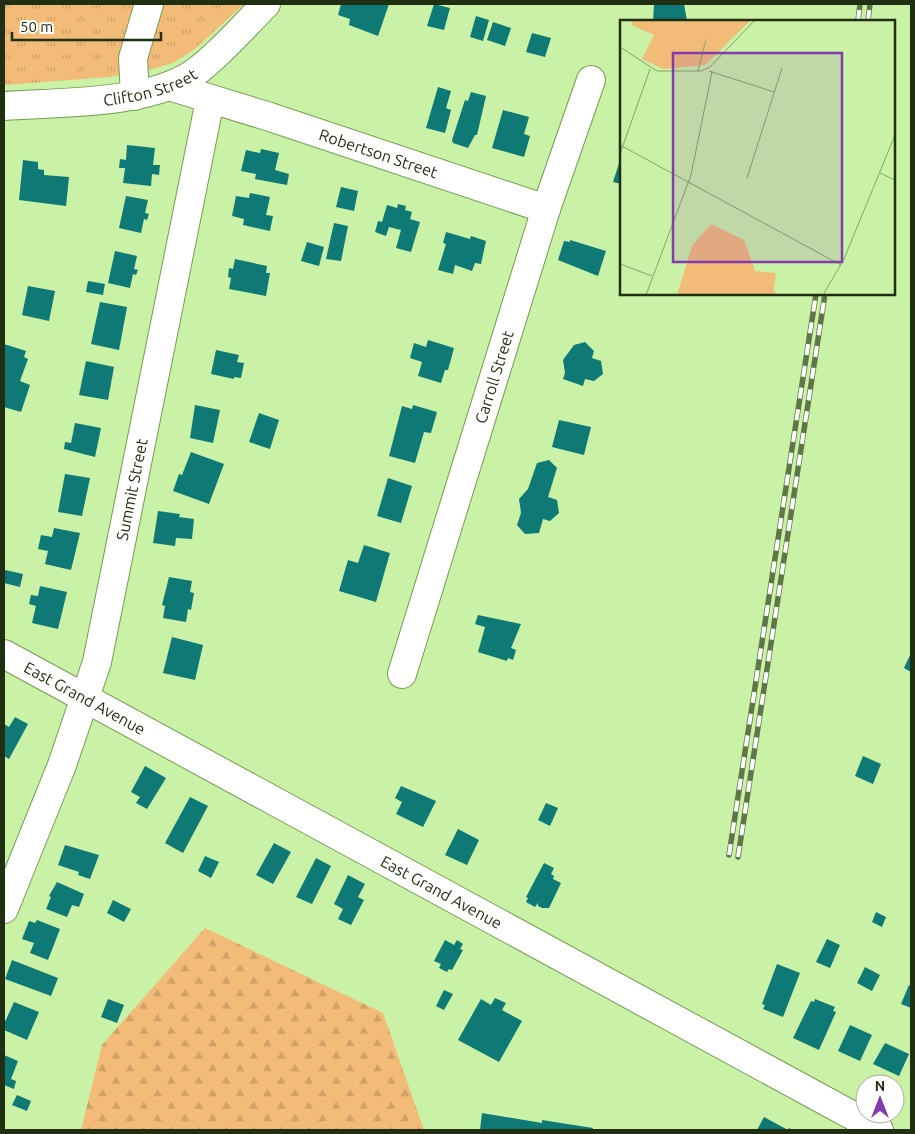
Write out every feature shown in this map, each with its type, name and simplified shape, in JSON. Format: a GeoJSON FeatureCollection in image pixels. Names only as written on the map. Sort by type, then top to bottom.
{"type":"FeatureCollection","features":[{"type":"Feature","properties":{"kind":"street"},"geometry":{"type":"LineString","coordinates":[[135,96],[133,58],[149,4]]}},
{"type":"Feature","properties":{"kind":"street","name":"Clifton Street"},"geometry":{"type":"LineString","coordinates":[[4,106],[135,96],[169,86],[197,71],[266,4]]}},
{"type":"Feature","properties":{"kind":"street","name":"Carroll Street"},"geometry":{"type":"LineString","coordinates":[[402,674],[546,209],[591,80]]}},
{"type":"Feature","properties":{"kind":"street"},"geometry":{"type":"LineString","coordinates":[[169,86],[210,100]]}},
{"type":"Feature","properties":{"kind":"street","name":"Robertson Street"},"geometry":{"type":"LineString","coordinates":[[210,100],[270,116],[546,209]]}},
{"type":"Feature","properties":{"kind":"street","name":"Summit Street"},"geometry":{"type":"LineString","coordinates":[[4,909],[62,765],[100,647],[210,100]]}},
{"type":"Feature","properties":{"kind":"street","name":"East Grand Avenue"},"geometry":{"type":"LineString","coordinates":[[4,654],[879,1130]]}},
{"type":"Feature","properties":{"kind":"green space"},"geometry":{"type":"Polygon","coordinates":[[[4,4],[244,4],[195,49],[173,63],[149,70],[109,77],[4,85],[4,4]]]}},
{"type":"Feature","properties":{"kind":"green space"},"geometry":{"type":"Polygon","coordinates":[[[205,928],[383,1013],[424,1130],[81,1130],[102,1045],[205,928]]]}},
{"type":"Feature","properties":{"kind":"building"},"geometry":{"type":"Polygon","coordinates":[[[341,4],[389,4],[378,36],[349,25],[350,19],[338,15],[341,4]]]}},
{"type":"Feature","properties":{"kind":"building"},"geometry":{"type":"Polygon","coordinates":[[[434,4],[450,8],[444,30],[427,26],[434,4]]]}},
{"type":"Feature","properties":{"kind":"building"},"geometry":{"type":"Polygon","coordinates":[[[654,4],[684,4],[687,20],[653,20],[654,4]]]}},
{"type":"Feature","properties":{"kind":"building"},"geometry":{"type":"Polygon","coordinates":[[[476,16],[489,20],[483,41],[470,37],[476,16]]]}},
{"type":"Feature","properties":{"kind":"building"},"geometry":{"type":"Polygon","coordinates":[[[493,22],[511,28],[505,46],[487,40],[493,22]]]}},
{"type":"Feature","properties":{"kind":"building"},"geometry":{"type":"Polygon","coordinates":[[[532,33],[551,38],[545,57],[526,52],[532,33]]]}},
{"type":"Feature","properties":{"kind":"building"},"geometry":{"type":"Polygon","coordinates":[[[438,87],[451,91],[446,108],[451,110],[445,133],[426,128],[438,87]]]}},
{"type":"Feature","properties":{"kind":"building"},"geometry":{"type":"Polygon","coordinates":[[[471,92],[486,96],[477,135],[475,135],[468,148],[453,143],[452,140],[465,100],[468,101],[471,92]]]}},
{"type":"Feature","properties":{"kind":"building"},"geometry":{"type":"Polygon","coordinates":[[[503,110],[529,117],[524,134],[530,136],[524,157],[492,148],[503,110]]]}},
{"type":"Feature","properties":{"kind":"building"},"geometry":{"type":"Polygon","coordinates":[[[127,145],[155,148],[153,165],[160,165],[159,175],[152,174],[151,186],[123,183],[125,168],[119,168],[120,159],[126,160],[127,145]]]}},
{"type":"Feature","properties":{"kind":"building"},"geometry":{"type":"Polygon","coordinates":[[[261,149],[279,153],[275,170],[289,174],[287,185],[255,179],[256,174],[241,171],[246,150],[260,153],[261,149]]]}},
{"type":"Feature","properties":{"kind":"building"},"geometry":{"type":"Polygon","coordinates":[[[23,160],[38,162],[38,169],[44,170],[44,175],[69,177],[66,206],[19,200],[23,160]]]}},
{"type":"Feature","properties":{"kind":"building"},"geometry":{"type":"Polygon","coordinates":[[[620,160],[620,184],[613,182],[620,160]]]}},
{"type":"Feature","properties":{"kind":"building"},"geometry":{"type":"Polygon","coordinates":[[[341,187],[358,191],[354,211],[336,207],[341,187]]]}},
{"type":"Feature","properties":{"kind":"building"},"geometry":{"type":"Polygon","coordinates":[[[250,193],[270,197],[266,215],[273,216],[270,231],[243,225],[244,219],[232,216],[236,196],[249,198],[250,193]]]}},
{"type":"Feature","properties":{"kind":"building"},"geometry":{"type":"Polygon","coordinates":[[[126,196],[148,200],[145,213],[149,214],[147,220],[144,219],[141,233],[119,228],[126,196]]]}},
{"type":"Feature","properties":{"kind":"building"},"geometry":{"type":"Polygon","coordinates":[[[398,204],[406,206],[405,210],[412,212],[410,219],[420,222],[411,252],[396,248],[401,230],[389,227],[386,236],[375,232],[378,221],[382,222],[387,205],[397,208],[398,204]]]}},
{"type":"Feature","properties":{"kind":"building"},"geometry":{"type":"Polygon","coordinates":[[[334,223],[348,226],[341,261],[326,259],[334,223]]]}},
{"type":"Feature","properties":{"kind":"building"},"geometry":{"type":"Polygon","coordinates":[[[446,232],[470,239],[471,236],[486,241],[481,264],[475,263],[472,271],[455,265],[453,274],[438,270],[446,244],[443,243],[446,232]]]}},
{"type":"Feature","properties":{"kind":"building"},"geometry":{"type":"Polygon","coordinates":[[[570,240],[606,251],[598,276],[558,260],[564,241],[570,242],[570,240]]]}},
{"type":"Feature","properties":{"kind":"building"},"geometry":{"type":"Polygon","coordinates":[[[307,242],[324,247],[319,266],[301,261],[307,242]]]}},
{"type":"Feature","properties":{"kind":"building"},"geometry":{"type":"Polygon","coordinates":[[[115,251],[137,256],[134,269],[138,270],[136,275],[133,274],[130,288],[108,283],[115,251]]]}},
{"type":"Feature","properties":{"kind":"building"},"geometry":{"type":"Polygon","coordinates":[[[235,259],[267,266],[266,273],[270,273],[266,296],[229,289],[231,278],[228,277],[229,268],[233,269],[235,259]]]}},
{"type":"Feature","properties":{"kind":"building"},"geometry":{"type":"Polygon","coordinates":[[[88,281],[105,284],[103,295],[86,292],[88,281]]]}},
{"type":"Feature","properties":{"kind":"building"},"geometry":{"type":"Polygon","coordinates":[[[28,286],[55,291],[49,321],[22,315],[28,286]]]}},
{"type":"Feature","properties":{"kind":"building"},"geometry":{"type":"Polygon","coordinates":[[[100,302],[127,307],[119,350],[91,344],[100,302]]]}},
{"type":"Feature","properties":{"kind":"building"},"geometry":{"type":"Polygon","coordinates":[[[428,340],[454,348],[448,370],[445,370],[441,383],[418,376],[422,362],[410,358],[414,343],[426,347],[428,340]]]}},
{"type":"Feature","properties":{"kind":"building"},"geometry":{"type":"Polygon","coordinates":[[[585,342],[594,351],[592,358],[601,361],[603,374],[594,381],[585,379],[583,386],[563,379],[565,373],[563,360],[574,345],[585,342]]]}},
{"type":"Feature","properties":{"kind":"building"},"geometry":{"type":"Polygon","coordinates":[[[4,344],[26,351],[24,357],[28,359],[20,381],[30,385],[21,412],[4,407],[4,344]]]}},
{"type":"Feature","properties":{"kind":"building"},"geometry":{"type":"Polygon","coordinates":[[[216,350],[239,355],[237,362],[244,363],[241,378],[234,377],[234,379],[211,374],[216,350]]]}},
{"type":"Feature","properties":{"kind":"building"},"geometry":{"type":"Polygon","coordinates":[[[86,361],[114,367],[108,400],[79,395],[86,361]]]}},
{"type":"Feature","properties":{"kind":"building"},"geometry":{"type":"Polygon","coordinates":[[[195,405],[220,410],[213,443],[190,438],[195,405]]]}},
{"type":"Feature","properties":{"kind":"building"},"geometry":{"type":"Polygon","coordinates":[[[413,405],[437,412],[431,433],[424,432],[415,463],[389,456],[402,406],[412,409],[413,405]]]}},
{"type":"Feature","properties":{"kind":"building"},"geometry":{"type":"Polygon","coordinates":[[[259,413],[279,420],[270,449],[249,442],[259,413]]]}},
{"type":"Feature","properties":{"kind":"building"},"geometry":{"type":"Polygon","coordinates":[[[559,420],[591,427],[584,455],[552,447],[559,420]]]}},
{"type":"Feature","properties":{"kind":"building"},"geometry":{"type":"Polygon","coordinates":[[[75,423],[101,428],[95,457],[64,449],[65,442],[71,443],[75,423]]]}},
{"type":"Feature","properties":{"kind":"building"},"geometry":{"type":"Polygon","coordinates":[[[191,452],[224,464],[209,504],[173,491],[179,474],[182,475],[191,452]]]}},
{"type":"Feature","properties":{"kind":"building"},"geometry":{"type":"Polygon","coordinates":[[[549,460],[557,468],[548,497],[557,500],[559,513],[550,521],[543,519],[539,533],[525,534],[517,525],[521,513],[519,499],[528,489],[537,463],[549,460]]]}},
{"type":"Feature","properties":{"kind":"building"},"geometry":{"type":"Polygon","coordinates":[[[65,474],[90,478],[82,516],[58,512],[65,474]]]}},
{"type":"Feature","properties":{"kind":"building"},"geometry":{"type":"Polygon","coordinates":[[[388,478],[412,486],[401,523],[377,516],[388,478]]]}},
{"type":"Feature","properties":{"kind":"building"},"geometry":{"type":"Polygon","coordinates":[[[158,511],[180,514],[179,517],[194,519],[192,539],[176,538],[175,546],[153,543],[158,511]]]}},
{"type":"Feature","properties":{"kind":"building"},"geometry":{"type":"Polygon","coordinates":[[[54,528],[80,533],[71,570],[45,564],[48,551],[38,549],[41,535],[52,537],[54,528]]]}},
{"type":"Feature","properties":{"kind":"building"},"geometry":{"type":"Polygon","coordinates":[[[364,545],[390,553],[376,602],[339,591],[348,560],[358,563],[364,545]]]}},
{"type":"Feature","properties":{"kind":"building"},"geometry":{"type":"Polygon","coordinates":[[[5,570],[23,574],[20,587],[4,583],[5,570]]]}},
{"type":"Feature","properties":{"kind":"building"},"geometry":{"type":"Polygon","coordinates":[[[169,577],[192,581],[190,592],[194,593],[191,610],[188,609],[186,622],[163,618],[165,606],[162,605],[169,577]]]}},
{"type":"Feature","properties":{"kind":"building"},"geometry":{"type":"Polygon","coordinates":[[[40,586],[67,592],[58,629],[32,623],[36,606],[29,604],[31,595],[38,596],[40,586]]]}},
{"type":"Feature","properties":{"kind":"building"},"geometry":{"type":"Polygon","coordinates":[[[478,615],[521,624],[511,648],[516,650],[513,660],[508,658],[507,661],[478,652],[485,627],[475,624],[478,615]]]}},
{"type":"Feature","properties":{"kind":"building"},"geometry":{"type":"Polygon","coordinates":[[[172,637],[203,645],[195,680],[163,673],[172,637]]]}},
{"type":"Feature","properties":{"kind":"building"},"geometry":{"type":"Polygon","coordinates":[[[911,653],[911,672],[904,668],[911,653]]]}},
{"type":"Feature","properties":{"kind":"building"},"geometry":{"type":"Polygon","coordinates":[[[15,717],[28,724],[9,759],[4,756],[4,724],[9,727],[15,717]]]}},
{"type":"Feature","properties":{"kind":"building"},"geometry":{"type":"Polygon","coordinates":[[[863,756],[881,764],[873,784],[855,776],[863,756]]]}},
{"type":"Feature","properties":{"kind":"building"},"geometry":{"type":"Polygon","coordinates":[[[145,766],[166,778],[147,809],[136,803],[140,797],[131,792],[145,766]]]}},
{"type":"Feature","properties":{"kind":"building"},"geometry":{"type":"Polygon","coordinates":[[[401,786],[436,801],[423,827],[396,814],[402,802],[395,798],[401,786]]]}},
{"type":"Feature","properties":{"kind":"building"},"geometry":{"type":"Polygon","coordinates":[[[190,797],[208,806],[183,853],[165,843],[190,797]]]}},
{"type":"Feature","properties":{"kind":"building"},"geometry":{"type":"Polygon","coordinates":[[[546,803],[558,808],[550,826],[538,820],[546,803]]]}},
{"type":"Feature","properties":{"kind":"building"},"geometry":{"type":"Polygon","coordinates":[[[458,829],[479,840],[467,865],[445,855],[458,829]]]}},
{"type":"Feature","properties":{"kind":"building"},"geometry":{"type":"Polygon","coordinates":[[[274,843],[291,852],[273,884],[256,875],[274,843]]]}},
{"type":"Feature","properties":{"kind":"building"},"geometry":{"type":"Polygon","coordinates":[[[65,845],[99,855],[90,879],[78,875],[79,872],[58,865],[65,845]]]}},
{"type":"Feature","properties":{"kind":"building"},"geometry":{"type":"Polygon","coordinates":[[[205,856],[219,862],[211,878],[198,871],[205,856]]]}},
{"type":"Feature","properties":{"kind":"building"},"geometry":{"type":"Polygon","coordinates":[[[316,858],[331,866],[312,904],[296,897],[316,858]]]}},
{"type":"Feature","properties":{"kind":"building"},"geometry":{"type":"Polygon","coordinates":[[[544,863],[554,868],[551,874],[554,876],[553,879],[561,883],[549,908],[542,908],[538,906],[538,903],[535,907],[526,902],[528,898],[526,897],[544,863]]]}},
{"type":"Feature","properties":{"kind":"building"},"geometry":{"type":"Polygon","coordinates":[[[348,875],[365,884],[358,897],[364,900],[351,925],[338,919],[343,909],[334,904],[348,875]]]}},
{"type":"Feature","properties":{"kind":"building"},"geometry":{"type":"Polygon","coordinates":[[[57,882],[84,894],[79,907],[72,905],[67,917],[46,909],[51,897],[49,896],[57,882]]]}},
{"type":"Feature","properties":{"kind":"building"},"geometry":{"type":"Polygon","coordinates":[[[113,900],[131,909],[124,922],[107,913],[113,900]]]}},
{"type":"Feature","properties":{"kind":"building"},"geometry":{"type":"Polygon","coordinates":[[[876,912],[886,917],[882,927],[872,922],[876,912]]]}},
{"type":"Feature","properties":{"kind":"building"},"geometry":{"type":"Polygon","coordinates":[[[37,920],[60,929],[48,960],[30,953],[34,943],[22,939],[29,921],[35,923],[37,920]]]}},
{"type":"Feature","properties":{"kind":"building"},"geometry":{"type":"Polygon","coordinates":[[[827,939],[840,945],[830,968],[816,962],[827,939]]]}},
{"type":"Feature","properties":{"kind":"building"},"geometry":{"type":"Polygon","coordinates":[[[445,940],[454,945],[457,940],[463,944],[460,949],[463,950],[452,970],[449,969],[447,972],[439,968],[441,964],[434,961],[445,940]]]}},
{"type":"Feature","properties":{"kind":"building"},"geometry":{"type":"Polygon","coordinates":[[[12,960],[58,978],[51,996],[5,979],[12,960]]]}},
{"type":"Feature","properties":{"kind":"building"},"geometry":{"type":"Polygon","coordinates":[[[777,964],[800,973],[783,1017],[763,1009],[765,1005],[762,1004],[777,964]]]}},
{"type":"Feature","properties":{"kind":"building"},"geometry":{"type":"Polygon","coordinates":[[[865,967],[880,975],[872,991],[857,983],[865,967]]]}},
{"type":"Feature","properties":{"kind":"building"},"geometry":{"type":"Polygon","coordinates":[[[909,985],[911,986],[911,1008],[901,1004],[909,985]]]}},
{"type":"Feature","properties":{"kind":"building"},"geometry":{"type":"Polygon","coordinates":[[[444,990],[453,994],[444,1010],[436,1006],[444,990]]]}},
{"type":"Feature","properties":{"kind":"building"},"geometry":{"type":"Polygon","coordinates":[[[495,998],[506,1003],[502,1010],[522,1021],[499,1062],[458,1040],[481,999],[491,1005],[495,998]]]}},
{"type":"Feature","properties":{"kind":"building"},"geometry":{"type":"Polygon","coordinates":[[[108,999],[124,1005],[117,1023],[101,1017],[108,999]]]}},
{"type":"Feature","properties":{"kind":"building"},"geometry":{"type":"Polygon","coordinates":[[[815,999],[835,1007],[833,1011],[836,1012],[819,1050],[793,1038],[811,1001],[814,1002],[815,999]]]}},
{"type":"Feature","properties":{"kind":"building"},"geometry":{"type":"Polygon","coordinates":[[[14,1002],[39,1012],[27,1040],[4,1030],[4,1024],[14,1002]]]}},
{"type":"Feature","properties":{"kind":"building"},"geometry":{"type":"Polygon","coordinates":[[[850,1025],[872,1035],[860,1061],[838,1051],[850,1025]]]}},
{"type":"Feature","properties":{"kind":"building"},"geometry":{"type":"Polygon","coordinates":[[[885,1043],[909,1054],[900,1074],[895,1074],[873,1064],[885,1043]]]}},
{"type":"Feature","properties":{"kind":"building"},"geometry":{"type":"Polygon","coordinates":[[[4,1055],[18,1061],[11,1079],[16,1081],[14,1089],[4,1085],[4,1055]]]}},
{"type":"Feature","properties":{"kind":"building"},"geometry":{"type":"Polygon","coordinates":[[[17,1095],[31,1101],[27,1111],[12,1105],[17,1095]]]}},
{"type":"Feature","properties":{"kind":"building"},"geometry":{"type":"Polygon","coordinates":[[[482,1113],[542,1123],[542,1120],[593,1128],[592,1130],[480,1130],[482,1113]]]}},
{"type":"Feature","properties":{"kind":"building"},"geometry":{"type":"Polygon","coordinates":[[[764,1117],[788,1130],[757,1130],[764,1117]]]}},
{"type":"Feature","properties":{"kind":"railway"},"geometry":{"type":"LineString","coordinates":[[858,20],[860,4]]}},
{"type":"Feature","properties":{"kind":"railway"},"geometry":{"type":"LineString","coordinates":[[868,20],[870,4]]}},
{"type":"Feature","properties":{"kind":"railway"},"geometry":{"type":"LineString","coordinates":[[729,855],[816,295]]}},
{"type":"Feature","properties":{"kind":"railway"},"geometry":{"type":"LineString","coordinates":[[738,857],[825,295]]}}]}
